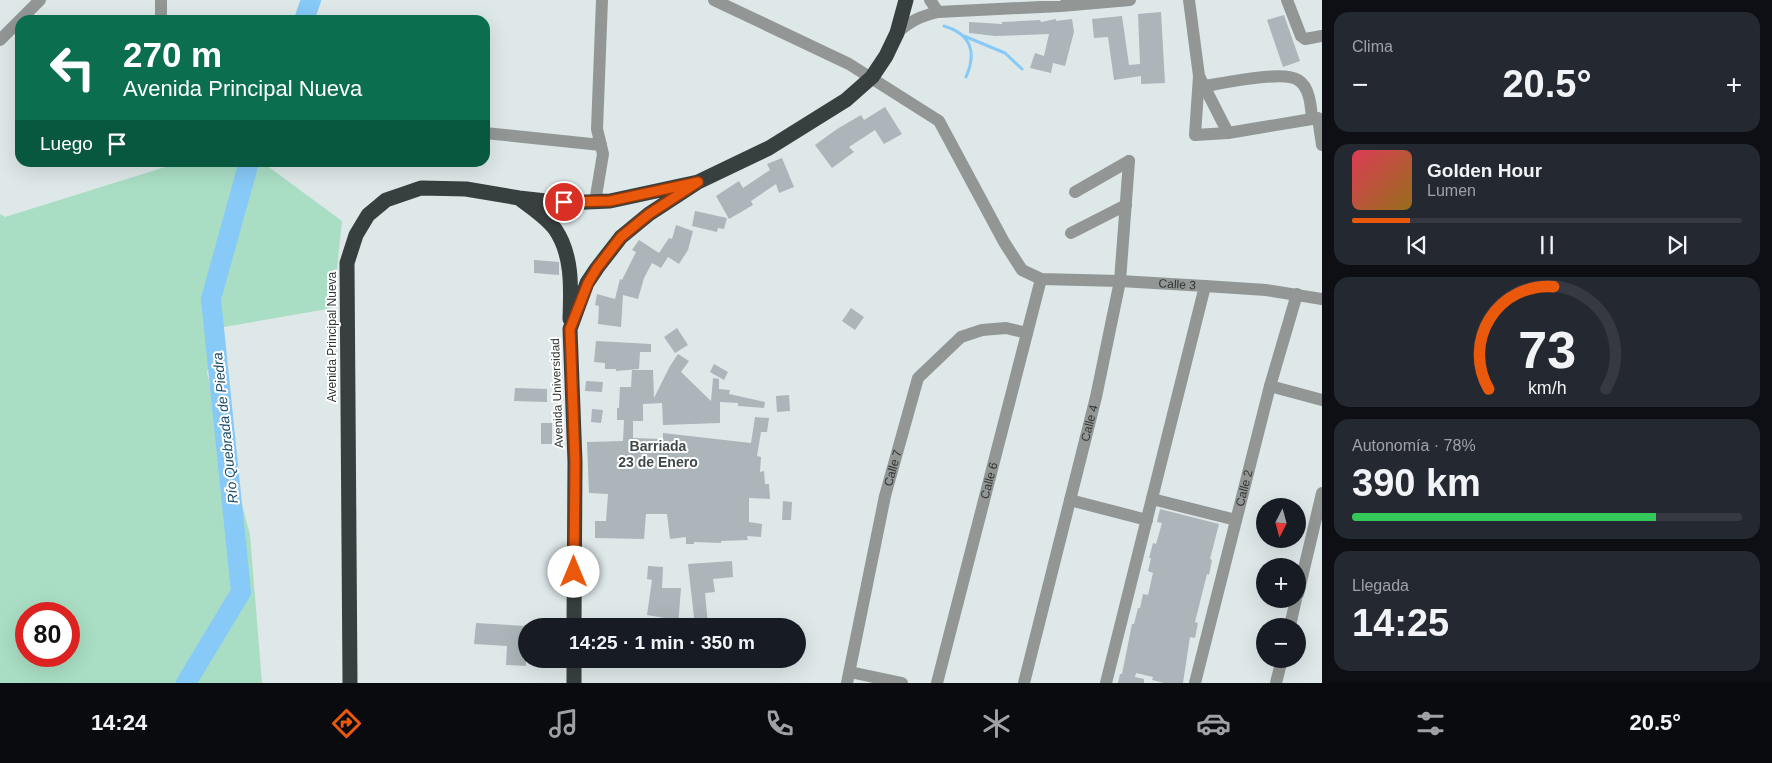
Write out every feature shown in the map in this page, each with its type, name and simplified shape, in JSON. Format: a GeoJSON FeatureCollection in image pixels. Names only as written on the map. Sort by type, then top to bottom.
{"type":"FeatureCollection","features":[{"type":"Feature","properties":{"kind":"highway"},"geometry":{"type":"LineString","coordinates":[[698,182],[769,148],[846,100],[872,77],[886,56],[897,33],[906,0]]}},
{"type":"Feature","properties":{"kind":"highway","name":"Avenida Principal Nueva"},"geometry":{"type":"LineString","coordinates":[[350,683],[347,263],[356,235],[368,216],[386,200],[421,188],[466,189],[518,198],[564,202],[595,202],[610,201],[698,182]]}},
{"type":"Feature","properties":{"kind":"highway","name":"Avenida Universidad"},"geometry":{"type":"LineString","coordinates":[[574,618],[575,462],[570,329],[588,283],[621,237],[649,214],[698,182]]}},
{"type":"Feature","properties":{"kind":"highway"},"geometry":{"type":"LineString","coordinates":[[518,198],[539,213],[554,228],[562,241],[567,255],[569,271],[570,329]]}},
{"type":"Feature","properties":{"kind":"highway"},"geometry":{"type":"LineString","coordinates":[[574,668],[574,683]]}},
{"type":"Feature","properties":{"kind":"street"},"geometry":{"type":"LineString","coordinates":[[37,15],[40,0]]}},
{"type":"Feature","properties":{"kind":"street"},"geometry":{"type":"LineString","coordinates":[[25,15],[40,0]]}},
{"type":"Feature","properties":{"kind":"street"},"geometry":{"type":"LineString","coordinates":[[161,0],[161,15]]}},
{"type":"Feature","properties":{"kind":"street"},"geometry":{"type":"LineString","coordinates":[[595,202],[603,154],[597,129],[602,0]]}},
{"type":"Feature","properties":{"kind":"street","name":"Calle 3"},"geometry":{"type":"LineString","coordinates":[[714,0],[841,60],[872,77],[939,120],[1004,242],[1022,270],[1041,279],[1120,280],[1205,286],[1106,683]]}},
{"type":"Feature","properties":{"kind":"street"},"geometry":{"type":"LineString","coordinates":[[930,0],[938,12]]}},
{"type":"Feature","properties":{"kind":"street"},"geometry":{"type":"LineString","coordinates":[[897,33],[915,19],[938,12],[1061,6],[1130,0]]}},
{"type":"Feature","properties":{"kind":"street"},"geometry":{"type":"LineString","coordinates":[[1189,0],[1202,81],[1195,135],[1228,133],[1318,118],[1322,145]]}},
{"type":"Feature","properties":{"kind":"street"},"geometry":{"type":"LineString","coordinates":[[1287,0],[1301,36],[1305,39],[1322,36]]}},
{"type":"Feature","properties":{"kind":"street"},"geometry":{"type":"LineString","coordinates":[[0,40],[15,25]]}},
{"type":"Feature","properties":{"kind":"street"},"geometry":{"type":"LineString","coordinates":[[1202,81],[1273,76],[1292,77],[1300,80],[1304,87],[1311,108],[1312,119]]}},
{"type":"Feature","properties":{"kind":"street"},"geometry":{"type":"LineString","coordinates":[[1202,81],[1228,133]]}},
{"type":"Feature","properties":{"kind":"street"},"geometry":{"type":"LineString","coordinates":[[490,134],[601,145]]}},
{"type":"Feature","properties":{"kind":"street","name":"Calle 4"},"geometry":{"type":"LineString","coordinates":[[1024,683],[1096,397],[1120,280],[1129,161],[1075,192]]}},
{"type":"Feature","properties":{"kind":"street"},"geometry":{"type":"LineString","coordinates":[[1071,232],[1126,205]]}},
{"type":"Feature","properties":{"kind":"street","name":"Calle 6"},"geometry":{"type":"LineString","coordinates":[[937,683],[1041,279]]}},
{"type":"Feature","properties":{"kind":"street"},"geometry":{"type":"LineString","coordinates":[[1205,286],[1266,290],[1322,299]]}},
{"type":"Feature","properties":{"kind":"street","name":"Calle 2"},"geometry":{"type":"LineString","coordinates":[[1195,683],[1270,386],[1297,294]]}},
{"type":"Feature","properties":{"kind":"street","name":"Calle 7"},"geometry":{"type":"LineString","coordinates":[[849,677],[885,496],[918,378],[961,337],[982,330],[1006,328],[1027,333]]}},
{"type":"Feature","properties":{"kind":"street"},"geometry":{"type":"LineString","coordinates":[[1270,386],[1322,400]]}},
{"type":"Feature","properties":{"kind":"street"},"geometry":{"type":"LineString","coordinates":[[1306,560],[1322,493]]}},
{"type":"Feature","properties":{"kind":"street"},"geometry":{"type":"LineString","coordinates":[[1152,499],[1236,520]]}},
{"type":"Feature","properties":{"kind":"street"},"geometry":{"type":"LineString","coordinates":[[1070,500],[1147,520]]}},
{"type":"Feature","properties":{"kind":"street"},"geometry":{"type":"LineString","coordinates":[[1276,683],[1280,668]]}},
{"type":"Feature","properties":{"kind":"street"},"geometry":{"type":"LineString","coordinates":[[849,677],[902,683]]}},
{"type":"Feature","properties":{"kind":"green space"},"geometry":{"type":"Polygon","coordinates":[[[165,167],[269,167],[342,221],[333,308],[218,328],[207,373],[250,535],[262,683],[0,683],[0,214],[5,217],[165,167]]]}},
{"type":"Feature","properties":{"kind":"building"},"geometry":{"type":"Polygon","coordinates":[[[1161,12],[1165,83],[1141,84],[1141,76],[1114,80],[1108,37],[1094,38],[1092,19],[1122,16],[1129,65],[1140,64],[1138,14],[1161,12]]]}},
{"type":"Feature","properties":{"kind":"building"},"geometry":{"type":"Polygon","coordinates":[[[1284,15],[1300,61],[1283,67],[1267,20],[1284,15]]]}},
{"type":"Feature","properties":{"kind":"building"},"geometry":{"type":"Polygon","coordinates":[[[1056,19],[1056,21],[1072,19],[1074,32],[1065,66],[1053,63],[1051,73],[1030,68],[1035,53],[1044,56],[1049,34],[995,36],[969,33],[969,22],[1002,24],[1002,22],[1040,20],[1041,22],[1056,19]]]}},
{"type":"Feature","properties":{"kind":"building"},"geometry":{"type":"Polygon","coordinates":[[[885,107],[902,134],[884,144],[875,130],[849,147],[854,152],[832,168],[815,145],[861,115],[864,120],[885,107]]]}},
{"type":"Feature","properties":{"kind":"building"},"geometry":{"type":"Polygon","coordinates":[[[782,158],[794,187],[779,193],[776,184],[751,201],[753,205],[729,219],[716,196],[739,181],[743,188],[770,170],[767,164],[782,158]]]}},
{"type":"Feature","properties":{"kind":"building"},"geometry":{"type":"Polygon","coordinates":[[[695,211],[727,218],[724,229],[718,228],[717,232],[692,226],[695,211]]]}},
{"type":"Feature","properties":{"kind":"building"},"geometry":{"type":"Polygon","coordinates":[[[676,225],[693,231],[688,250],[679,264],[668,257],[661,268],[652,263],[644,278],[638,299],[623,295],[621,327],[598,324],[599,306],[595,305],[597,294],[615,299],[620,279],[622,280],[636,252],[632,250],[639,240],[659,253],[669,238],[672,239],[676,225]]]}},
{"type":"Feature","properties":{"kind":"building"},"geometry":{"type":"Polygon","coordinates":[[[534,260],[559,262],[559,275],[534,273],[534,260]]]}},
{"type":"Feature","properties":{"kind":"building"},"geometry":{"type":"Polygon","coordinates":[[[851,308],[864,317],[855,330],[842,321],[851,308]]]}},
{"type":"Feature","properties":{"kind":"building"},"geometry":{"type":"Polygon","coordinates":[[[677,328],[688,345],[675,353],[664,337],[677,328]]]}},
{"type":"Feature","properties":{"kind":"building"},"geometry":{"type":"Polygon","coordinates":[[[596,341],[651,344],[651,352],[640,352],[639,369],[616,371],[616,369],[605,369],[605,363],[594,362],[596,341]]]}},
{"type":"Feature","properties":{"kind":"building"},"geometry":{"type":"Polygon","coordinates":[[[678,354],[689,361],[681,372],[711,401],[713,378],[719,379],[719,389],[730,390],[729,394],[765,402],[764,408],[738,406],[738,403],[720,402],[720,423],[663,425],[662,403],[643,404],[643,421],[633,421],[633,438],[663,439],[663,433],[751,443],[755,417],[769,418],[767,432],[761,432],[757,456],[761,457],[760,472],[764,471],[765,484],[769,484],[770,499],[749,498],[749,522],[762,524],[761,537],[747,536],[748,540],[686,544],[686,537],[670,539],[667,514],[646,514],[644,539],[595,538],[595,521],[606,521],[608,494],[589,493],[587,442],[623,441],[624,420],[617,420],[620,387],[631,387],[632,370],[653,370],[654,398],[678,354]]]}},
{"type":"Feature","properties":{"kind":"building"},"geometry":{"type":"Polygon","coordinates":[[[714,364],[728,372],[724,380],[710,372],[714,364]]]}},
{"type":"Feature","properties":{"kind":"building"},"geometry":{"type":"Polygon","coordinates":[[[586,381],[603,382],[602,392],[585,391],[586,381]]]}},
{"type":"Feature","properties":{"kind":"building"},"geometry":{"type":"Polygon","coordinates":[[[515,388],[547,389],[547,402],[514,401],[515,388]]]}},
{"type":"Feature","properties":{"kind":"building"},"geometry":{"type":"Polygon","coordinates":[[[789,395],[790,411],[777,412],[776,396],[789,395]]]}},
{"type":"Feature","properties":{"kind":"building"},"geometry":{"type":"Polygon","coordinates":[[[592,409],[603,410],[601,423],[591,422],[592,409]]]}},
{"type":"Feature","properties":{"kind":"building"},"geometry":{"type":"Polygon","coordinates":[[[541,423],[552,423],[552,444],[541,444],[541,423]]]}},
{"type":"Feature","properties":{"kind":"building"},"geometry":{"type":"Polygon","coordinates":[[[783,501],[792,502],[791,520],[782,520],[783,501]]]}},
{"type":"Feature","properties":{"kind":"building"},"geometry":{"type":"Polygon","coordinates":[[[1160,509],[1219,524],[1210,559],[1212,560],[1209,575],[1207,574],[1195,622],[1198,623],[1195,638],[1190,637],[1183,683],[1164,683],[1152,680],[1153,677],[1136,673],[1135,677],[1144,679],[1144,683],[1118,683],[1120,674],[1122,674],[1132,624],[1134,624],[1138,608],[1140,608],[1143,594],[1148,595],[1153,573],[1148,571],[1151,558],[1149,558],[1153,543],[1156,544],[1162,523],[1157,522],[1160,509]]]}},
{"type":"Feature","properties":{"kind":"building"},"geometry":{"type":"Polygon","coordinates":[[[732,561],[733,577],[713,579],[715,592],[705,593],[707,618],[694,618],[688,564],[732,561]]]}},
{"type":"Feature","properties":{"kind":"building"},"geometry":{"type":"Polygon","coordinates":[[[648,566],[663,567],[662,588],[681,588],[679,618],[647,615],[652,580],[647,579],[648,566]]]}},
{"type":"Feature","properties":{"kind":"building"},"geometry":{"type":"Polygon","coordinates":[[[476,623],[518,626],[518,666],[506,665],[507,646],[474,644],[476,623]]]}},
{"type":"Feature","properties":{"kind":"waterway","name":"Río Quebrada de Piedra"},"geometry":{"type":"LineString","coordinates":[[306,15],[311,0]]}},
{"type":"Feature","properties":{"kind":"waterway"},"geometry":{"type":"LineString","coordinates":[[944,26],[960,34],[969,45],[971,60],[966,77]]}},
{"type":"Feature","properties":{"kind":"waterway"},"geometry":{"type":"LineString","coordinates":[[964,36],[1005,53],[1022,69]]}},
{"type":"Feature","properties":{"kind":"waterway","name":"Río Quebrada de Piedra"},"geometry":{"type":"LineString","coordinates":[[186,683],[241,592],[211,299],[248,167]]}},
{"type":"Feature","properties":{"kind":"district","name":"Barriada 23 de Enero"},"geometry":{"type":"Point","coordinates":[658,454]}},
{"type":"Feature","properties":{"kind":"route"},"geometry":{"type":"LineString","coordinates":[[564,202],[610,201],[698,182],[649,214],[621,237],[588,283],[570,329],[575,462],[574,572]]}}]}
